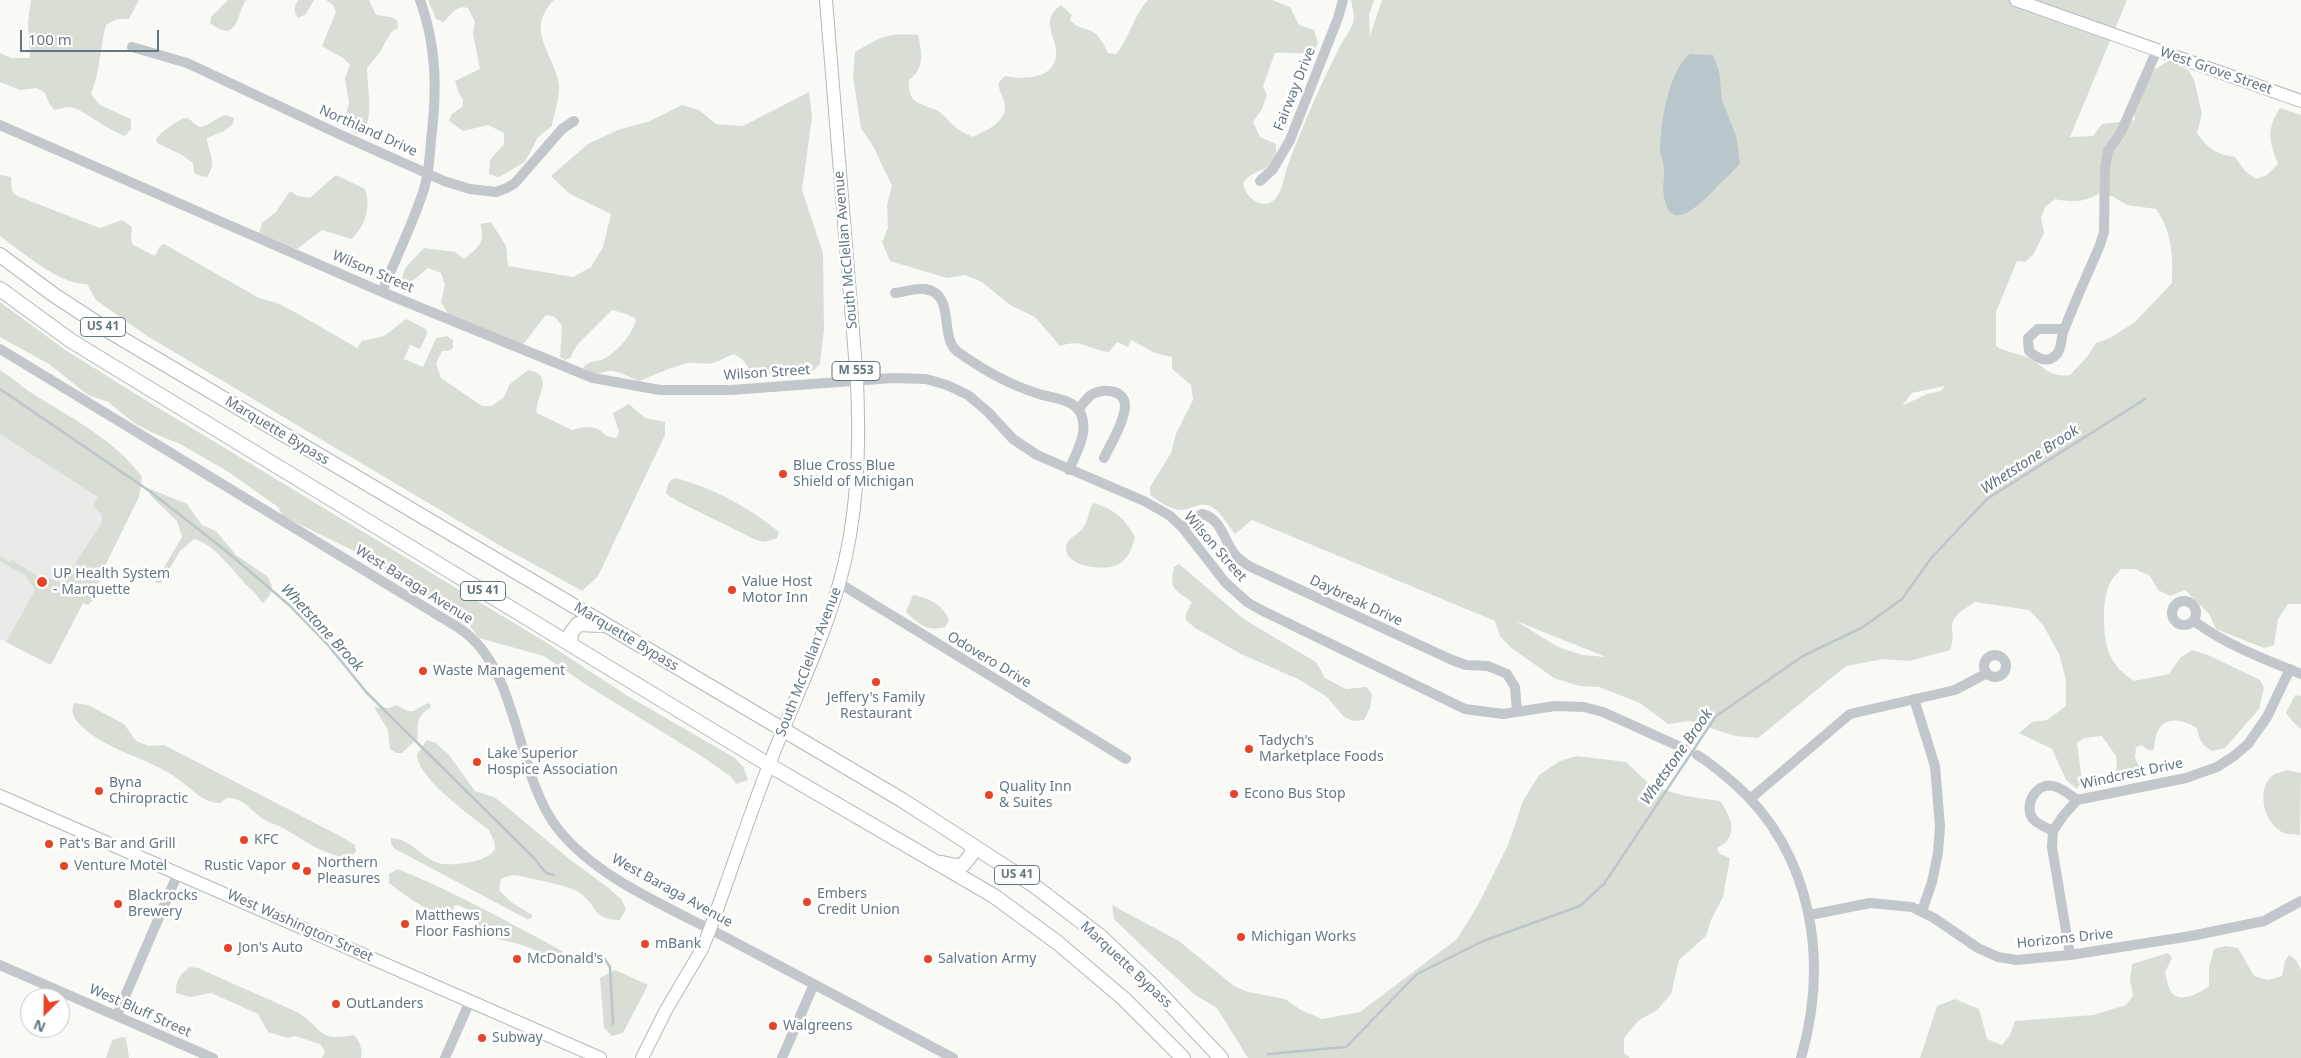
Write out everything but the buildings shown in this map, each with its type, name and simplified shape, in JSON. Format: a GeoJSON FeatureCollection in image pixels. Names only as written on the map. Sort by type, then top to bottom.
{"type":"FeatureCollection","features":[{"type":"Feature","properties":{"kind":"highway","name":"Marquette Bypass"},"geometry":{"type":"LineString","coordinates":[[0,256],[54,296],[109,331],[902,800],[1032,884],[1100,936],[1153,986],[1221,1058]]}},
{"type":"Feature","properties":{"kind":"highway","name":"Marquette Bypass"},"geometry":{"type":"LineString","coordinates":[[0,289],[70,340],[769,765],[994,896],[1058,943],[1124,999],[1183,1058]]}},
{"type":"Feature","properties":{"kind":"highway"},"geometry":{"type":"LineString","coordinates":[[570,644],[573,627],[578,624],[604,625]]}},
{"type":"Feature","properties":{"kind":"highway"},"geometry":{"type":"LineString","coordinates":[[934,861],[955,866],[963,865],[971,855],[973,846]]}},
{"type":"Feature","properties":{"kind":"main road","name":"South McClellan Avenue"},"geometry":{"type":"LineString","coordinates":[[642,1058],[666,1010],[702,949],[710,929],[769,765],[818,645],[839,583],[851,525],[858,471],[857,381],[826,0]]}},
{"type":"Feature","properties":{"kind":"main road","name":"West Grove Street"},"geometry":{"type":"LineString","coordinates":[[2016,0],[2301,102]]}},
{"type":"Feature","properties":{"kind":"main road","name":"West Washington Street"},"geometry":{"type":"LineString","coordinates":[[0,796],[600,1058]]}},
{"type":"Feature","properties":{"kind":"street"},"geometry":{"type":"LineString","coordinates":[[382,292],[406,237],[428,172],[435,108],[435,73],[432,42],[420,0]]}},
{"type":"Feature","properties":{"kind":"street","name":"Fairway Drive"},"geometry":{"type":"LineString","coordinates":[[1260,181],[1273,169],[1290,140],[1338,18],[1342,0]]}},
{"type":"Feature","properties":{"kind":"street","name":"Northland Drive"},"geometry":{"type":"LineString","coordinates":[[132,46],[187,63],[341,135],[428,172],[444,181],[470,189],[501,191],[514,183],[562,129],[574,121]]}},
{"type":"Feature","properties":{"kind":"street"},"geometry":{"type":"LineString","coordinates":[[2064,329],[2104,232],[2105,168],[2108,151],[2121,132],[2157,50]]}},
{"type":"Feature","properties":{"kind":"street","name":"Wilson Street"},"geometry":{"type":"LineString","coordinates":[[0,125],[382,292],[592,378],[669,390],[731,390],[893,378],[926,379],[946,385],[968,395],[988,412],[1013,439],[1037,455],[1144,501],[1168,515],[1182,527],[1225,582],[1247,602],[1261,610],[1464,709],[1488,713],[1555,706],[1584,707],[1603,712],[1686,749]]}},
{"type":"Feature","properties":{"kind":"street"},"geometry":{"type":"LineString","coordinates":[[895,294],[924,289],[934,292],[941,299],[945,308],[950,342],[955,350],[986,371],[1027,390],[1057,398],[1072,405],[1080,412],[1083,433],[1069,470]]}},
{"type":"Feature","properties":{"kind":"street","name":"West Baraga Avenue"},"geometry":{"type":"LineString","coordinates":[[0,349],[468,634],[485,652],[499,679],[540,796],[558,829],[588,858],[614,876],[710,929],[953,1058]]}},
{"type":"Feature","properties":{"kind":"street"},"geometry":{"type":"LineString","coordinates":[[1078,410],[1089,396],[1097,392],[1115,392],[1123,397],[1125,404],[1124,415],[1104,458]]}},
{"type":"Feature","properties":{"kind":"street","name":"Daybreak Drive"},"geometry":{"type":"LineString","coordinates":[[1182,527],[1202,514],[1211,516],[1233,553],[1251,567],[1452,660],[1466,665],[1499,669],[1507,674],[1515,687],[1518,711]]}},
{"type":"Feature","properties":{"kind":"street","name":"Odovero Drive"},"geometry":{"type":"LineString","coordinates":[[839,583],[1126,759]]}},
{"type":"Feature","properties":{"kind":"street"},"geometry":{"type":"LineString","coordinates":[[2194,621],[2213,636],[2301,674]]}},
{"type":"Feature","properties":{"kind":"street","name":"Windcrest Drive"},"geometry":{"type":"LineString","coordinates":[[2077,800],[2052,785],[2043,786],[2033,796],[2028,810],[2033,819],[2053,831],[2077,800],[2186,778],[2218,767],[2248,744],[2267,717],[2290,669]]}},
{"type":"Feature","properties":{"kind":"street"},"geometry":{"type":"LineString","coordinates":[[1750,799],[1850,714],[1955,690],[1987,674]]}},
{"type":"Feature","properties":{"kind":"street"},"geometry":{"type":"LineString","coordinates":[[1914,700],[1936,766],[1940,826],[1938,853],[1932,882],[1922,911]]}},
{"type":"Feature","properties":{"kind":"street"},"geometry":{"type":"LineString","coordinates":[[1697,755],[1724,775],[1750,799],[1772,826],[1788,853],[1800,880],[1810,915],[1815,950],[1813,1013],[1802,1058]]}},
{"type":"Feature","properties":{"kind":"street"},"geometry":{"type":"LineString","coordinates":[[2053,831],[2052,848],[2070,955]]}},
{"type":"Feature","properties":{"kind":"street"},"geometry":{"type":"LineString","coordinates":[[118,1016],[178,873]]}},
{"type":"Feature","properties":{"kind":"street","name":"Horizons Drive"},"geometry":{"type":"LineString","coordinates":[[1810,915],[1870,903],[1902,906],[1922,911],[1978,948],[1998,957],[2016,960],[2070,955],[2191,936],[2264,921],[2301,900]]}},
{"type":"Feature","properties":{"kind":"street","name":"West Bluff Street"},"geometry":{"type":"LineString","coordinates":[[0,965],[213,1058]]}},
{"type":"Feature","properties":{"kind":"street"},"geometry":{"type":"LineString","coordinates":[[782,1058],[814,984]]}},
{"type":"Feature","properties":{"kind":"street"},"geometry":{"type":"LineString","coordinates":[[446,1058],[470,1001]]}},
{"type":"Feature","properties":{"kind":"shaded area"},"geometry":{"type":"Polygon","coordinates":[[[31,0],[139,0],[129,19],[117,19],[106,25],[91,94],[100,105],[131,119],[131,129],[125,136],[74,108],[68,107],[54,110],[45,93],[37,88],[20,90],[0,82],[0,53],[11,58],[30,58],[28,23],[31,0]]]}},
{"type":"Feature","properties":{"kind":"shaded area"},"geometry":{"type":"Polygon","coordinates":[[[228,0],[246,0],[235,25],[226,31],[210,23],[211,17],[228,0]]]}},
{"type":"Feature","properties":{"kind":"shaded area"},"geometry":{"type":"Polygon","coordinates":[[[298,0],[314,0],[306,14],[298,18],[295,9],[298,0]]]}},
{"type":"Feature","properties":{"kind":"shaded area"},"geometry":{"type":"Polygon","coordinates":[[[326,0],[369,0],[376,15],[391,17],[397,20],[398,28],[391,32],[380,52],[367,68],[369,111],[366,128],[362,135],[343,126],[349,103],[345,78],[350,65],[343,58],[322,46],[336,12],[333,5],[326,0]]]}},
{"type":"Feature","properties":{"kind":"shaded area"},"geometry":{"type":"Polygon","coordinates":[[[428,0],[554,0],[546,10],[541,30],[559,84],[552,126],[538,137],[525,162],[499,177],[489,174],[490,160],[504,144],[504,133],[488,125],[463,131],[449,121],[452,114],[463,106],[463,99],[459,94],[455,81],[480,69],[473,34],[475,22],[468,8],[464,7],[454,11],[443,22],[436,19],[428,0]]]}},
{"type":"Feature","properties":{"kind":"shaded area"},"geometry":{"type":"Polygon","coordinates":[[[1148,0],[1272,0],[1290,7],[1299,25],[1314,30],[1318,44],[1312,52],[1275,53],[1263,86],[1267,95],[1262,109],[1253,122],[1260,137],[1276,144],[1276,154],[1274,161],[1270,165],[1248,177],[1243,183],[1244,189],[1251,198],[1266,204],[1276,198],[1281,190],[1289,162],[1312,106],[1352,26],[1354,18],[1351,0],[1374,0],[1369,15],[1370,36],[1382,0],[2127,0],[2070,137],[2093,136],[2102,124],[2135,120],[2134,111],[2144,76],[2170,60],[2189,71],[2194,80],[2202,114],[2197,133],[2209,147],[2223,155],[2235,157],[2245,171],[2256,179],[2267,175],[2278,164],[2270,136],[2273,123],[2280,108],[2301,115],[2301,604],[2288,604],[2278,619],[2274,645],[2264,648],[2216,629],[2209,614],[2185,590],[2170,596],[2158,590],[2150,576],[2135,569],[2121,569],[2109,585],[2106,594],[2104,616],[2105,638],[2110,655],[2120,670],[2134,681],[2169,674],[2180,658],[2192,650],[2208,655],[2260,680],[2264,688],[2259,709],[2225,748],[2212,751],[2202,742],[2197,728],[2176,720],[2166,722],[2157,733],[2153,751],[2146,749],[2142,745],[2136,747],[2135,757],[2140,769],[2135,778],[2127,779],[2117,772],[2116,756],[2102,736],[2084,738],[2077,743],[2082,781],[2077,789],[2066,780],[2052,749],[2019,733],[2032,722],[2047,720],[2066,706],[2066,680],[2059,654],[2043,625],[2029,610],[1975,602],[1956,616],[1952,624],[1953,640],[1950,650],[1909,661],[1883,659],[1846,666],[1758,738],[1735,736],[1689,721],[1668,724],[1640,703],[1599,687],[1579,686],[1554,678],[1510,647],[1500,636],[1495,621],[1252,520],[1235,534],[1222,516],[1208,505],[1178,510],[1161,502],[1150,495],[1150,487],[1171,453],[1176,434],[1193,400],[1191,385],[1172,369],[1172,357],[1155,353],[1131,340],[1128,347],[1117,342],[1109,352],[1074,343],[1060,346],[1035,317],[1010,305],[982,282],[965,275],[947,278],[890,261],[882,242],[888,228],[887,205],[892,186],[873,146],[861,128],[853,77],[855,52],[891,35],[918,35],[921,60],[918,71],[909,80],[910,94],[917,102],[940,112],[957,129],[973,137],[996,124],[1004,114],[1004,101],[999,82],[1005,76],[1020,78],[1037,76],[1050,69],[1054,63],[1056,51],[1050,21],[1053,13],[1061,5],[1072,15],[1070,20],[1073,23],[1094,32],[1108,53],[1116,54],[1148,0]],[[2101,192],[2079,201],[2055,199],[2045,207],[2041,218],[2044,233],[2033,255],[2025,262],[2017,261],[1996,312],[1996,346],[2027,357],[2056,375],[2070,375],[2087,357],[2096,343],[2110,338],[2135,322],[2172,283],[2172,263],[2168,235],[2156,209],[2127,205],[2101,192]],[[1945,386],[1912,393],[1902,406],[1927,394],[1941,391],[1945,386]],[[1516,621],[1558,647],[1582,655],[1606,657],[1516,621]]]}},
{"type":"Feature","properties":{"kind":"shaded area"},"geometry":{"type":"Polygon","coordinates":[[[1690,54],[1713,55],[1719,71],[1722,100],[1736,136],[1740,163],[1698,205],[1690,211],[1676,215],[1670,212],[1663,189],[1664,172],[1660,150],[1661,137],[1664,111],[1672,84],[1683,61],[1690,54]]]}},
{"type":"Feature","properties":{"kind":"shaded area"},"geometry":{"type":"Polygon","coordinates":[[[809,92],[812,117],[802,190],[823,253],[824,329],[820,364],[809,375],[786,378],[758,374],[734,354],[713,363],[688,363],[639,381],[612,371],[595,374],[583,367],[601,360],[618,349],[632,331],[636,319],[627,314],[612,310],[577,345],[570,358],[565,360],[560,357],[562,326],[555,317],[546,315],[520,348],[448,314],[441,302],[445,285],[441,273],[428,268],[410,283],[405,293],[398,287],[406,267],[424,248],[455,252],[464,259],[480,244],[482,230],[480,224],[491,222],[506,246],[508,266],[573,277],[591,267],[603,247],[611,214],[570,194],[551,176],[588,144],[618,130],[650,121],[682,105],[699,110],[716,124],[743,126],[809,92]]]}},
{"type":"Feature","properties":{"kind":"shaded area"},"geometry":{"type":"Polygon","coordinates":[[[226,115],[234,118],[233,124],[224,131],[207,138],[212,158],[212,167],[207,177],[194,173],[193,163],[182,155],[157,143],[156,139],[162,133],[183,118],[200,127],[226,115]]]}},
{"type":"Feature","properties":{"kind":"shaded area"},"geometry":{"type":"Polygon","coordinates":[[[0,175],[11,177],[12,191],[17,196],[100,228],[122,220],[132,227],[131,239],[133,245],[155,256],[160,246],[164,244],[259,298],[277,303],[357,348],[362,341],[384,336],[406,319],[426,329],[427,334],[420,349],[410,345],[404,359],[423,367],[436,338],[447,336],[453,340],[453,348],[449,351],[442,351],[436,363],[441,378],[482,406],[492,406],[504,397],[510,384],[528,370],[537,373],[543,382],[537,413],[572,430],[590,427],[599,429],[606,436],[616,438],[619,432],[613,413],[629,404],[645,418],[665,422],[665,435],[598,576],[582,591],[499,545],[147,336],[96,300],[87,284],[65,279],[30,258],[0,236],[0,175]]]}},
{"type":"Feature","properties":{"kind":"shaded area"},"geometry":{"type":"Polygon","coordinates":[[[336,175],[365,189],[367,196],[364,222],[351,239],[322,230],[297,249],[259,233],[262,223],[276,212],[290,191],[298,196],[310,198],[336,175]]]}},
{"type":"Feature","properties":{"kind":"shaded area"},"geometry":{"type":"Polygon","coordinates":[[[0,302],[64,349],[142,398],[547,643],[626,695],[735,758],[744,768],[748,780],[736,784],[730,776],[703,757],[588,686],[544,656],[479,638],[467,622],[457,614],[447,613],[437,602],[369,564],[358,553],[283,516],[278,507],[227,471],[180,444],[134,423],[108,402],[88,395],[49,364],[0,337],[0,302]]]}},
{"type":"Feature","properties":{"kind":"shaded area"},"geometry":{"type":"Polygon","coordinates":[[[0,370],[33,394],[94,432],[132,464],[142,477],[139,497],[104,568],[93,600],[88,605],[83,603],[51,665],[6,642],[35,590],[26,576],[0,561],[0,556],[10,562],[12,560],[42,579],[64,581],[102,522],[102,515],[93,506],[98,497],[0,434],[0,370]]]}},
{"type":"Feature","properties":{"kind":"shaded area","name":"UP Health System - Marquette"},"geometry":{"type":"Polygon","coordinates":[[[0,400],[116,513],[48,664],[0,639],[0,400]]]}},
{"type":"Feature","properties":{"kind":"shaded area"},"geometry":{"type":"Polygon","coordinates":[[[676,478],[704,487],[743,507],[779,532],[777,538],[765,542],[756,540],[679,502],[666,494],[667,486],[676,478]]]}},
{"type":"Feature","properties":{"kind":"shaded area"},"geometry":{"type":"Polygon","coordinates":[[[148,488],[187,504],[202,525],[216,531],[236,555],[268,577],[272,586],[270,595],[263,603],[219,554],[194,539],[180,551],[161,583],[155,583],[182,537],[177,521],[151,496],[148,488]]]}},
{"type":"Feature","properties":{"kind":"shaded area"},"geometry":{"type":"Polygon","coordinates":[[[1093,503],[1107,508],[1123,520],[1135,538],[1127,556],[1119,564],[1106,568],[1088,566],[1072,560],[1067,554],[1068,542],[1083,528],[1093,503]]]}},
{"type":"Feature","properties":{"kind":"shaded area"},"geometry":{"type":"Polygon","coordinates":[[[1179,564],[1245,620],[1316,662],[1325,678],[1346,689],[1366,687],[1372,694],[1370,708],[1364,720],[1354,721],[1344,717],[1327,697],[1298,679],[1241,654],[1195,628],[1186,620],[1186,614],[1192,602],[1175,589],[1172,581],[1174,567],[1179,564]]]}},
{"type":"Feature","properties":{"kind":"shaded area"},"geometry":{"type":"Polygon","coordinates":[[[913,595],[930,600],[943,610],[949,620],[945,627],[928,628],[906,612],[913,595]]]}},
{"type":"Feature","properties":{"kind":"shaded area"},"geometry":{"type":"Polygon","coordinates":[[[2295,695],[2301,696],[2301,729],[2286,713],[2295,695]]]}},
{"type":"Feature","properties":{"kind":"shaded area"},"geometry":{"type":"Polygon","coordinates":[[[74,703],[88,705],[124,724],[136,741],[149,746],[164,745],[340,836],[355,845],[356,852],[348,858],[331,854],[263,819],[244,803],[235,799],[228,798],[221,803],[215,803],[205,799],[162,769],[110,746],[90,733],[74,717],[72,710],[74,703]]]}},
{"type":"Feature","properties":{"kind":"shaded area"},"geometry":{"type":"Polygon","coordinates":[[[428,703],[431,705],[430,708],[419,720],[418,738],[402,753],[396,753],[390,749],[388,730],[374,707],[389,708],[396,705],[408,711],[413,711],[428,703]]]}},
{"type":"Feature","properties":{"kind":"shaded area"},"geometry":{"type":"Polygon","coordinates":[[[427,740],[436,743],[449,755],[475,791],[494,797],[621,899],[626,909],[620,920],[605,918],[600,915],[586,898],[575,890],[517,875],[501,879],[499,890],[511,902],[532,915],[532,918],[527,919],[395,849],[391,844],[391,838],[404,841],[438,863],[460,864],[486,857],[495,848],[489,830],[458,806],[425,774],[417,754],[427,740]]]}},
{"type":"Feature","properties":{"kind":"shaded area"},"geometry":{"type":"Polygon","coordinates":[[[1577,756],[1626,762],[1651,786],[1685,796],[1720,801],[1730,820],[1730,836],[1724,844],[1717,848],[1720,854],[1730,858],[1723,897],[1711,920],[1706,936],[1679,960],[1671,994],[1657,1010],[1638,1021],[1624,1038],[1624,1053],[1630,1058],[1248,1058],[1217,1008],[1195,995],[1114,919],[1112,905],[1179,941],[1234,986],[1248,992],[1285,999],[1301,1010],[1322,1019],[1360,1012],[1457,939],[1478,905],[1508,845],[1523,801],[1539,775],[1560,761],[1577,756]]]}},
{"type":"Feature","properties":{"kind":"shaded area"},"geometry":{"type":"Polygon","coordinates":[[[2287,770],[2301,773],[2300,835],[2286,834],[2277,829],[2267,816],[2264,807],[2263,798],[2267,782],[2273,775],[2287,770]]]}},
{"type":"Feature","properties":{"kind":"shaded area"},"geometry":{"type":"Polygon","coordinates":[[[398,869],[440,887],[481,908],[562,951],[563,955],[547,955],[522,945],[476,935],[472,931],[478,922],[478,915],[458,905],[454,906],[452,914],[446,915],[429,910],[389,883],[389,874],[398,869]]]}},
{"type":"Feature","properties":{"kind":"shaded area"},"geometry":{"type":"Polygon","coordinates":[[[2226,946],[2238,948],[2254,976],[2268,980],[2282,976],[2285,961],[2289,955],[2296,960],[2301,970],[2301,1058],[1920,1058],[1937,1006],[1955,999],[1979,1009],[1987,1039],[2002,1045],[2010,1035],[2015,1021],[2093,1015],[2126,1005],[2133,996],[2130,979],[2132,964],[2168,953],[2172,958],[2165,972],[2171,992],[2181,997],[2197,994],[2209,986],[2209,968],[2214,949],[2226,946]]]}},
{"type":"Feature","properties":{"kind":"shaded area"},"geometry":{"type":"Polygon","coordinates":[[[190,967],[198,968],[297,1012],[326,1035],[341,1037],[353,1035],[360,1045],[361,1058],[322,1058],[325,1051],[320,1044],[295,1036],[288,1038],[268,1032],[258,1014],[211,993],[190,997],[176,993],[179,978],[190,967]]]}},
{"type":"Feature","properties":{"kind":"shaded area"},"geometry":{"type":"Polygon","coordinates":[[[615,970],[648,985],[623,1033],[612,1036],[604,1028],[600,978],[615,970]]]}},
{"type":"Feature","properties":{"kind":"shaded area"},"geometry":{"type":"Polygon","coordinates":[[[122,1037],[126,1038],[129,1058],[106,1058],[112,1040],[122,1037]]]}},
{"type":"Feature","properties":{"kind":"waterway","name":"Whetstone Brook"},"geometry":{"type":"LineString","coordinates":[[0,389],[148,490],[225,550],[289,605],[328,645],[367,693],[534,858],[546,873],[554,875]]}},
{"type":"Feature","properties":{"kind":"waterway","name":"Whetstone Brook"},"geometry":{"type":"LineString","coordinates":[[1268,1054],[1346,1047],[1417,974],[1483,941],[1580,906],[1604,884],[1716,716],[1803,656],[1863,627],[1902,599],[1932,557],[1987,499],[2145,399]]}},
{"type":"Feature","properties":{"kind":"waterway","name":"Whetstone Brook"},"geometry":{"type":"LineString","coordinates":[[602,955],[610,967],[613,1024]]}},
{"type":"Feature","properties":{"kind":"place","name":"Blue Cross Blue Shield of Michigan"},"geometry":{"type":"Point","coordinates":[783,474]}},
{"type":"Feature","properties":{"kind":"place","name":"UP Health System - Marquette"},"geometry":{"type":"Point","coordinates":[42,582]}},
{"type":"Feature","properties":{"kind":"place","name":"Value Host Motor Inn"},"geometry":{"type":"Point","coordinates":[732,590]}},
{"type":"Feature","properties":{"kind":"place","name":"Waste Management"},"geometry":{"type":"Point","coordinates":[423,671]}},
{"type":"Feature","properties":{"kind":"place","name":"Jeffery's Family Restaurant"},"geometry":{"type":"Point","coordinates":[876,682]}},
{"type":"Feature","properties":{"kind":"place","name":"Tadych's Marketplace Foods"},"geometry":{"type":"Point","coordinates":[1249,749]}},
{"type":"Feature","properties":{"kind":"place","name":"Lake Superior Hospice Association"},"geometry":{"type":"Point","coordinates":[477,762]}},
{"type":"Feature","properties":{"kind":"place","name":"Byna Chiropractic"},"geometry":{"type":"Point","coordinates":[99,791]}},
{"type":"Feature","properties":{"kind":"place","name":"Econo Bus Stop"},"geometry":{"type":"Point","coordinates":[1234,794]}},
{"type":"Feature","properties":{"kind":"place","name":"Quality Inn & Suites"},"geometry":{"type":"Point","coordinates":[989,795]}},
{"type":"Feature","properties":{"kind":"place","name":"KFC"},"geometry":{"type":"Point","coordinates":[244,840]}},
{"type":"Feature","properties":{"kind":"place","name":"Pat's Bar and Grill"},"geometry":{"type":"Point","coordinates":[49,844]}},
{"type":"Feature","properties":{"kind":"place","name":"Venture Motel"},"geometry":{"type":"Point","coordinates":[64,866]}},
{"type":"Feature","properties":{"kind":"place","name":"Rustic Vapor"},"geometry":{"type":"Point","coordinates":[296,866]}},
{"type":"Feature","properties":{"kind":"place","name":"Northern Pleasures"},"geometry":{"type":"Point","coordinates":[307,871]}},
{"type":"Feature","properties":{"kind":"place","name":"Embers Credit Union"},"geometry":{"type":"Point","coordinates":[807,902]}},
{"type":"Feature","properties":{"kind":"place","name":"Blackrocks Brewery"},"geometry":{"type":"Point","coordinates":[118,904]}},
{"type":"Feature","properties":{"kind":"place","name":"Matthews Floor Fashions"},"geometry":{"type":"Point","coordinates":[405,924]}},
{"type":"Feature","properties":{"kind":"place","name":"Michigan Works"},"geometry":{"type":"Point","coordinates":[1241,937]}},
{"type":"Feature","properties":{"kind":"place","name":"mBank"},"geometry":{"type":"Point","coordinates":[645,944]}},
{"type":"Feature","properties":{"kind":"place","name":"Jon's Auto"},"geometry":{"type":"Point","coordinates":[228,948]}},
{"type":"Feature","properties":{"kind":"place","name":"McDonald's"},"geometry":{"type":"Point","coordinates":[517,959]}},
{"type":"Feature","properties":{"kind":"place","name":"Salvation Army"},"geometry":{"type":"Point","coordinates":[928,959]}},
{"type":"Feature","properties":{"kind":"place","name":"OutLanders"},"geometry":{"type":"Point","coordinates":[336,1004]}},
{"type":"Feature","properties":{"kind":"place","name":"Walgreens"},"geometry":{"type":"Point","coordinates":[773,1026]}},
{"type":"Feature","properties":{"kind":"place","name":"Subway"},"geometry":{"type":"Point","coordinates":[482,1038]}}]}
